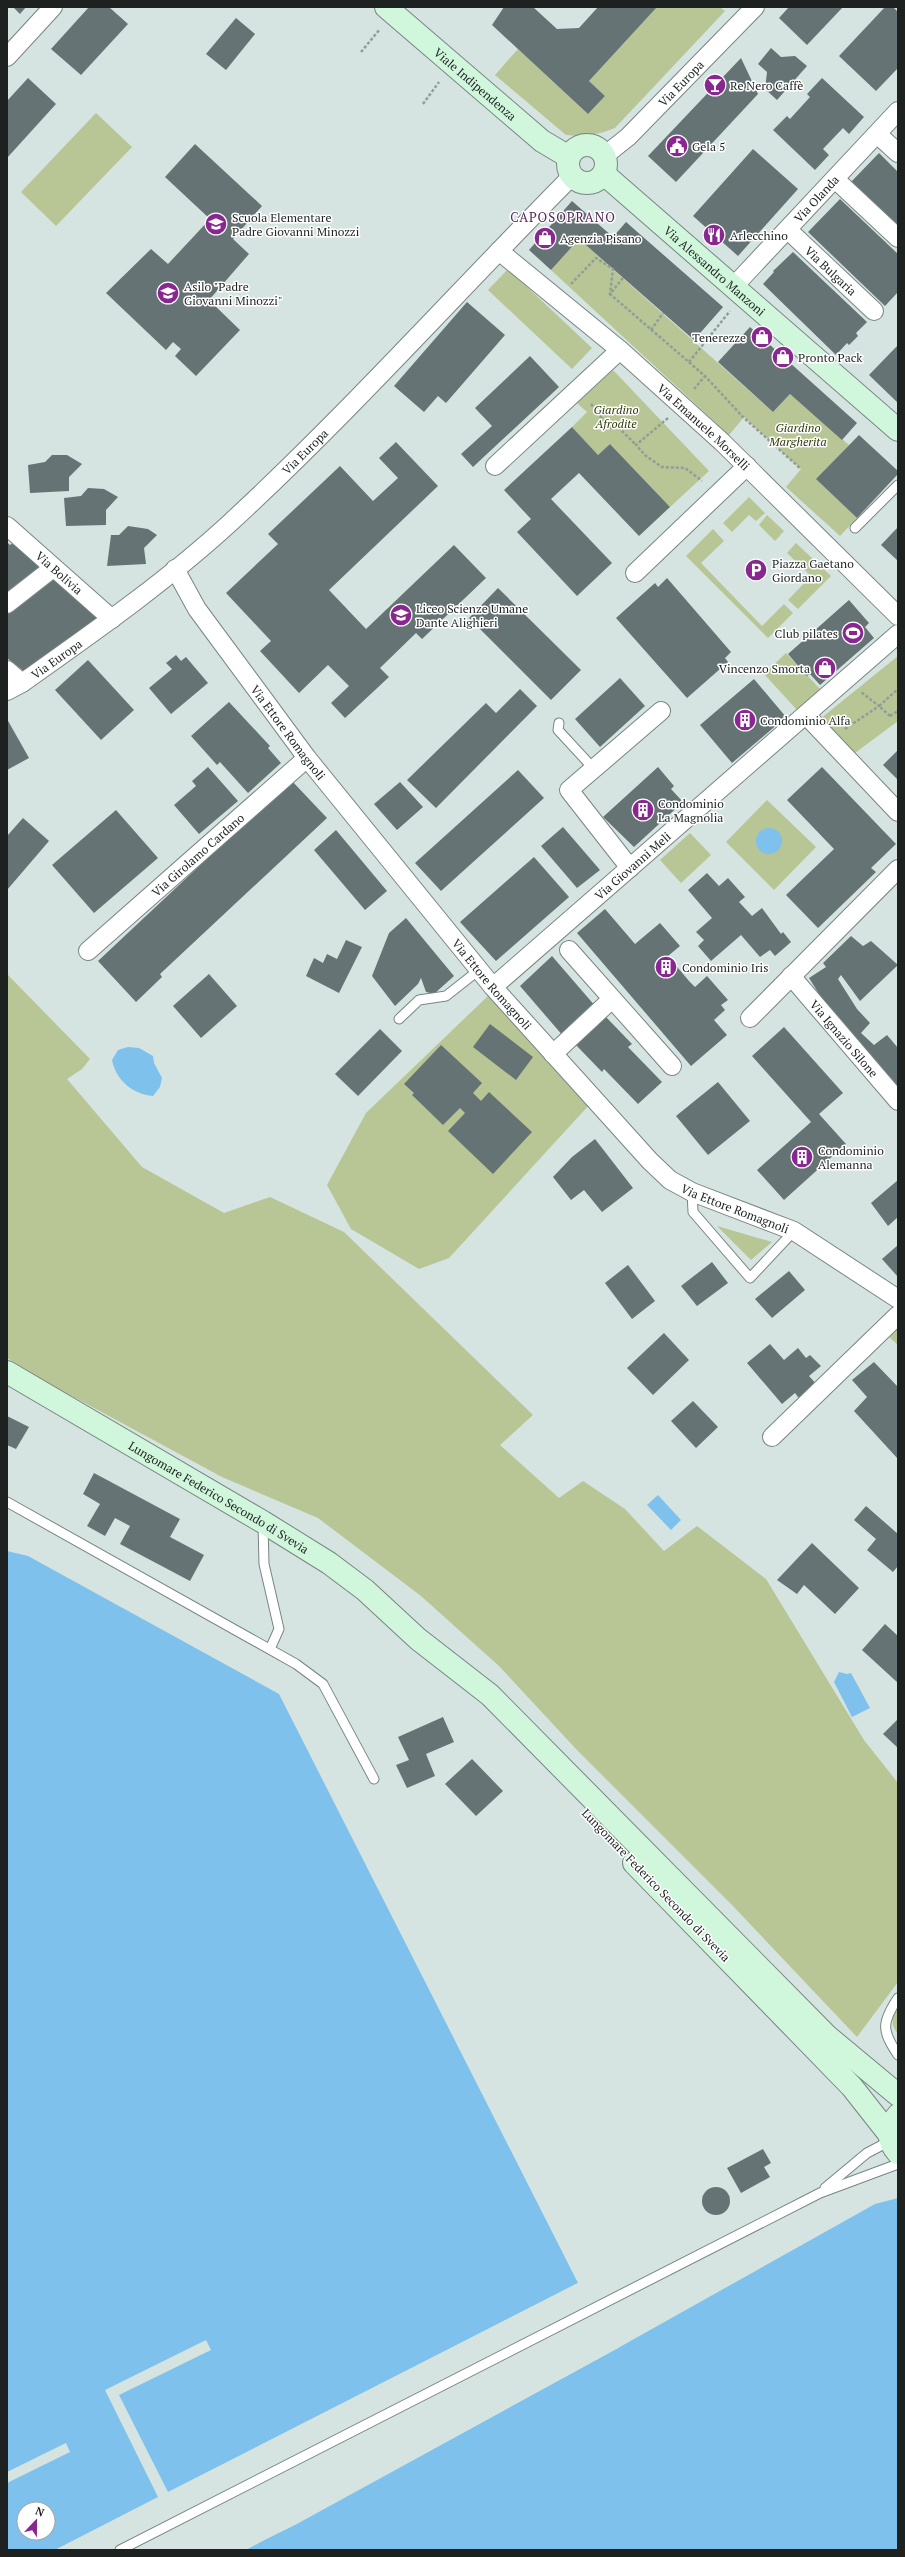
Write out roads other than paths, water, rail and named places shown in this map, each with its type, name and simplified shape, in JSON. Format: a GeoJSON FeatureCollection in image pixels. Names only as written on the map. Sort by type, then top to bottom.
{"type":"FeatureCollection","features":[{"type":"Feature","properties":{"kind":"street"},"geometry":{"type":"LineString","coordinates":[[7,57],[53,7]]}},
{"type":"Feature","properties":{"kind":"street","name":"Viale Indipendenza"},"geometry":{"type":"LineString","coordinates":[[386,7],[570,166]]}},
{"type":"Feature","properties":{"kind":"street","name":"Via Europa"},"geometry":{"type":"LineString","coordinates":[[604,165],[628,137],[755,7]]}},
{"type":"Feature","properties":{"kind":"street","name":"Via Olanda"},"geometry":{"type":"LineString","coordinates":[[738,290],[788,230],[898,111]]}},
{"type":"Feature","properties":{"kind":"street"},"geometry":{"type":"LineString","coordinates":[[877,134],[898,153]]}},
{"type":"Feature","properties":{"kind":"street"},"geometry":{"type":"LineString","coordinates":[[582,145],[591,145],[599,149],[604,165],[594,182],[588,183],[582,183],[570,166],[574,150],[582,145]]}},
{"type":"Feature","properties":{"kind":"street","name":"Via Alessandro Manzoni"},"geometry":{"type":"LineString","coordinates":[[604,165],[738,290],[898,430]]}},
{"type":"Feature","properties":{"kind":"street","name":"Via Europa"},"geometry":{"type":"LineString","coordinates":[[15,687],[112,619],[230,523],[354,403],[498,251],[570,166]]}},
{"type":"Feature","properties":{"kind":"street"},"geometry":{"type":"LineString","coordinates":[[835,179],[898,238]]}},
{"type":"Feature","properties":{"kind":"street","name":"Via Bulgaria"},"geometry":{"type":"LineString","coordinates":[[788,230],[874,311]]}},
{"type":"Feature","properties":{"kind":"street","name":"Via Emanuele Morselli"},"geometry":{"type":"LineString","coordinates":[[498,251],[620,350],[747,466],[898,616]]}},
{"type":"Feature","properties":{"kind":"street"},"geometry":{"type":"LineString","coordinates":[[495,466],[620,350]]}},
{"type":"Feature","properties":{"kind":"street"},"geometry":{"type":"LineString","coordinates":[[635,573],[747,466]]}},
{"type":"Feature","properties":{"kind":"street","name":"Via Bolivia"},"geometry":{"type":"LineString","coordinates":[[7,526],[112,619]]}},
{"type":"Feature","properties":{"kind":"street"},"geometry":{"type":"LineString","coordinates":[[7,604],[53,568]]}},
{"type":"Feature","properties":{"kind":"street","name":"Via Ettore Romagnoli"},"geometry":{"type":"LineString","coordinates":[[175,569],[197,609],[307,758],[493,987],[650,1161],[670,1180],[692,1192],[794,1231],[898,1298]]}},
{"type":"Feature","properties":{"kind":"street","name":"Via Giovanni Meli"},"geometry":{"type":"LineString","coordinates":[[493,987],[846,681],[898,634]]}},
{"type":"Feature","properties":{"kind":"street"},"geometry":{"type":"LineString","coordinates":[[7,670],[15,687]]}},
{"type":"Feature","properties":{"kind":"street"},"geometry":{"type":"LineString","coordinates":[[630,868],[569,790],[661,711]]}},
{"type":"Feature","properties":{"kind":"street"},"geometry":{"type":"LineString","coordinates":[[806,715],[898,812]]}},
{"type":"Feature","properties":{"kind":"street","name":"Via Girolamo Cardano"},"geometry":{"type":"LineString","coordinates":[[88,951],[307,758]]}},
{"type":"Feature","properties":{"kind":"street"},"geometry":{"type":"LineString","coordinates":[[750,1018],[898,869]]}},
{"type":"Feature","properties":{"kind":"street"},"geometry":{"type":"LineString","coordinates":[[569,950],[672,1066]]}},
{"type":"Feature","properties":{"kind":"street","name":"Via Ignazio Silone"},"geometry":{"type":"LineString","coordinates":[[791,976],[898,1101]]}},
{"type":"Feature","properties":{"kind":"street"},"geometry":{"type":"LineString","coordinates":[[553,1054],[612,999]]}},
{"type":"Feature","properties":{"kind":"street"},"geometry":{"type":"LineString","coordinates":[[772,1437],[898,1315]]}},
{"type":"Feature","properties":{"kind":"street","name":"Lungomare Federico Secondo di Svevia"},"geometry":{"type":"LineString","coordinates":[[7,1372],[263,1522],[329,1563],[365,1590],[418,1639],[852,2087],[894,2136]]}},
{"type":"Feature","properties":{"kind":"street","name":"Lungomare Federico Secondo di Svevia"},"geometry":{"type":"LineString","coordinates":[[418,1639],[490,1695],[827,2036],[898,2095]]}},
{"type":"Feature","properties":{"kind":"lane"},"geometry":{"type":"LineString","coordinates":[[855,528],[898,485]]}},
{"type":"Feature","properties":{"kind":"lane"},"geometry":{"type":"LineString","coordinates":[[559,722],[558,730],[594,769]]}},
{"type":"Feature","properties":{"kind":"lane"},"geometry":{"type":"LineString","coordinates":[[399,1019],[419,1000],[446,996],[479,970]]}},
{"type":"Feature","properties":{"kind":"lane"},"geometry":{"type":"LineString","coordinates":[[692,1192],[693,1212],[750,1278],[794,1231]]}},
{"type":"Feature","properties":{"kind":"lane"},"geometry":{"type":"LineString","coordinates":[[7,1502],[270,1649],[296,1664],[323,1684],[374,1779]]}},
{"type":"Feature","properties":{"kind":"lane"},"geometry":{"type":"LineString","coordinates":[[263,1522],[264,1564],[279,1629],[270,1649]]}},
{"type":"Feature","properties":{"kind":"lane"},"geometry":{"type":"LineString","coordinates":[[898,1998],[886,2018],[886,2036],[898,2055]]}},
{"type":"Feature","properties":{"kind":"lane"},"geometry":{"type":"LineString","coordinates":[[820,2193],[867,2153],[894,2136]]}},
{"type":"Feature","properties":{"kind":"lane"},"geometry":{"type":"LineString","coordinates":[[120,2550],[820,2193],[898,2164]]}},
{"type":"Feature","properties":{"kind":"water"},"geometry":{"type":"Polygon","coordinates":[[[769,828],[778,832],[782,841],[778,850],[769,854],[760,850],[756,841],[760,832],[769,828]]]}},
{"type":"Feature","properties":{"kind":"water"},"geometry":{"type":"Polygon","coordinates":[[[128,1047],[139,1048],[153,1056],[154,1063],[162,1078],[160,1087],[153,1096],[145,1095],[132,1089],[121,1080],[117,1074],[112,1060],[118,1050],[128,1047]]]}},
{"type":"Feature","properties":{"kind":"water"},"geometry":{"type":"Polygon","coordinates":[[[658,1495],[681,1520],[671,1530],[647,1505],[658,1495]]]}},
{"type":"Feature","properties":{"kind":"water"},"geometry":{"type":"Polygon","coordinates":[[[7,1551],[28,1556],[279,1694],[578,2283],[55,2550],[7,2550],[7,1551]]]}},
{"type":"Feature","properties":{"kind":"water"},"geometry":{"type":"Polygon","coordinates":[[[839,1672],[847,1674],[851,1673],[870,1708],[852,1717],[834,1682],[839,1672]]]}},
{"type":"Feature","properties":{"kind":"water"},"geometry":{"type":"Polygon","coordinates":[[[898,2198],[898,2550],[246,2550],[618,2348],[875,2204],[898,2198]]]}},
{"type":"Feature","properties":{"kind":"place","name":"Re Nero Caffè"},"geometry":{"type":"Point","coordinates":[715,85]}},
{"type":"Feature","properties":{"kind":"place","name":"Gela 5"},"geometry":{"type":"Point","coordinates":[677,146]}},
{"type":"Feature","properties":{"kind":"place","name":"Scuola Elementare Padre Giovanni Minozzi"},"geometry":{"type":"Point","coordinates":[216,224]}},
{"type":"Feature","properties":{"kind":"place","name":"Arlecchino"},"geometry":{"type":"Point","coordinates":[714,235]}},
{"type":"Feature","properties":{"kind":"place","name":"Agenzia Pisano"},"geometry":{"type":"Point","coordinates":[545,238]}},
{"type":"Feature","properties":{"kind":"place","name":"Asilo \"Padre Giovanni Minozzi\""},"geometry":{"type":"Point","coordinates":[168,293]}},
{"type":"Feature","properties":{"kind":"place","name":"Tenerezze"},"geometry":{"type":"Point","coordinates":[762,337]}},
{"type":"Feature","properties":{"kind":"place","name":"Pronto Pack"},"geometry":{"type":"Point","coordinates":[783,357]}},
{"type":"Feature","properties":{"kind":"place","name":"Piazza Gaetano Giordano"},"geometry":{"type":"Point","coordinates":[756,570]}},
{"type":"Feature","properties":{"kind":"place","name":"Liceo Scienze Umane Dante Alighieri"},"geometry":{"type":"Point","coordinates":[401,615]}},
{"type":"Feature","properties":{"kind":"place","name":"Club pilates"},"geometry":{"type":"Point","coordinates":[853,633]}},
{"type":"Feature","properties":{"kind":"place","name":"Vincenzo Smorta"},"geometry":{"type":"Point","coordinates":[825,668]}},
{"type":"Feature","properties":{"kind":"place","name":"Condominio Alfa"},"geometry":{"type":"Point","coordinates":[745,720]}},
{"type":"Feature","properties":{"kind":"place","name":"Condominio La Magnolia"},"geometry":{"type":"Point","coordinates":[643,810]}},
{"type":"Feature","properties":{"kind":"place","name":"Condominio Iris"},"geometry":{"type":"Point","coordinates":[666,967]}},
{"type":"Feature","properties":{"kind":"place","name":"Condominio Alemanna"},"geometry":{"type":"Point","coordinates":[802,1157]}},
{"type":"Feature","properties":{"kind":"district","name":"CAPOSOPRANO"},"geometry":{"type":"Point","coordinates":[563,217]}},
{"type":"Feature","properties":{"kind":"park label","name":"Giardino Afrodite"},"geometry":{"type":"Point","coordinates":[616,416]}},
{"type":"Feature","properties":{"kind":"park label","name":"Giardino Margherita"},"geometry":{"type":"Point","coordinates":[798,434]}}]}
